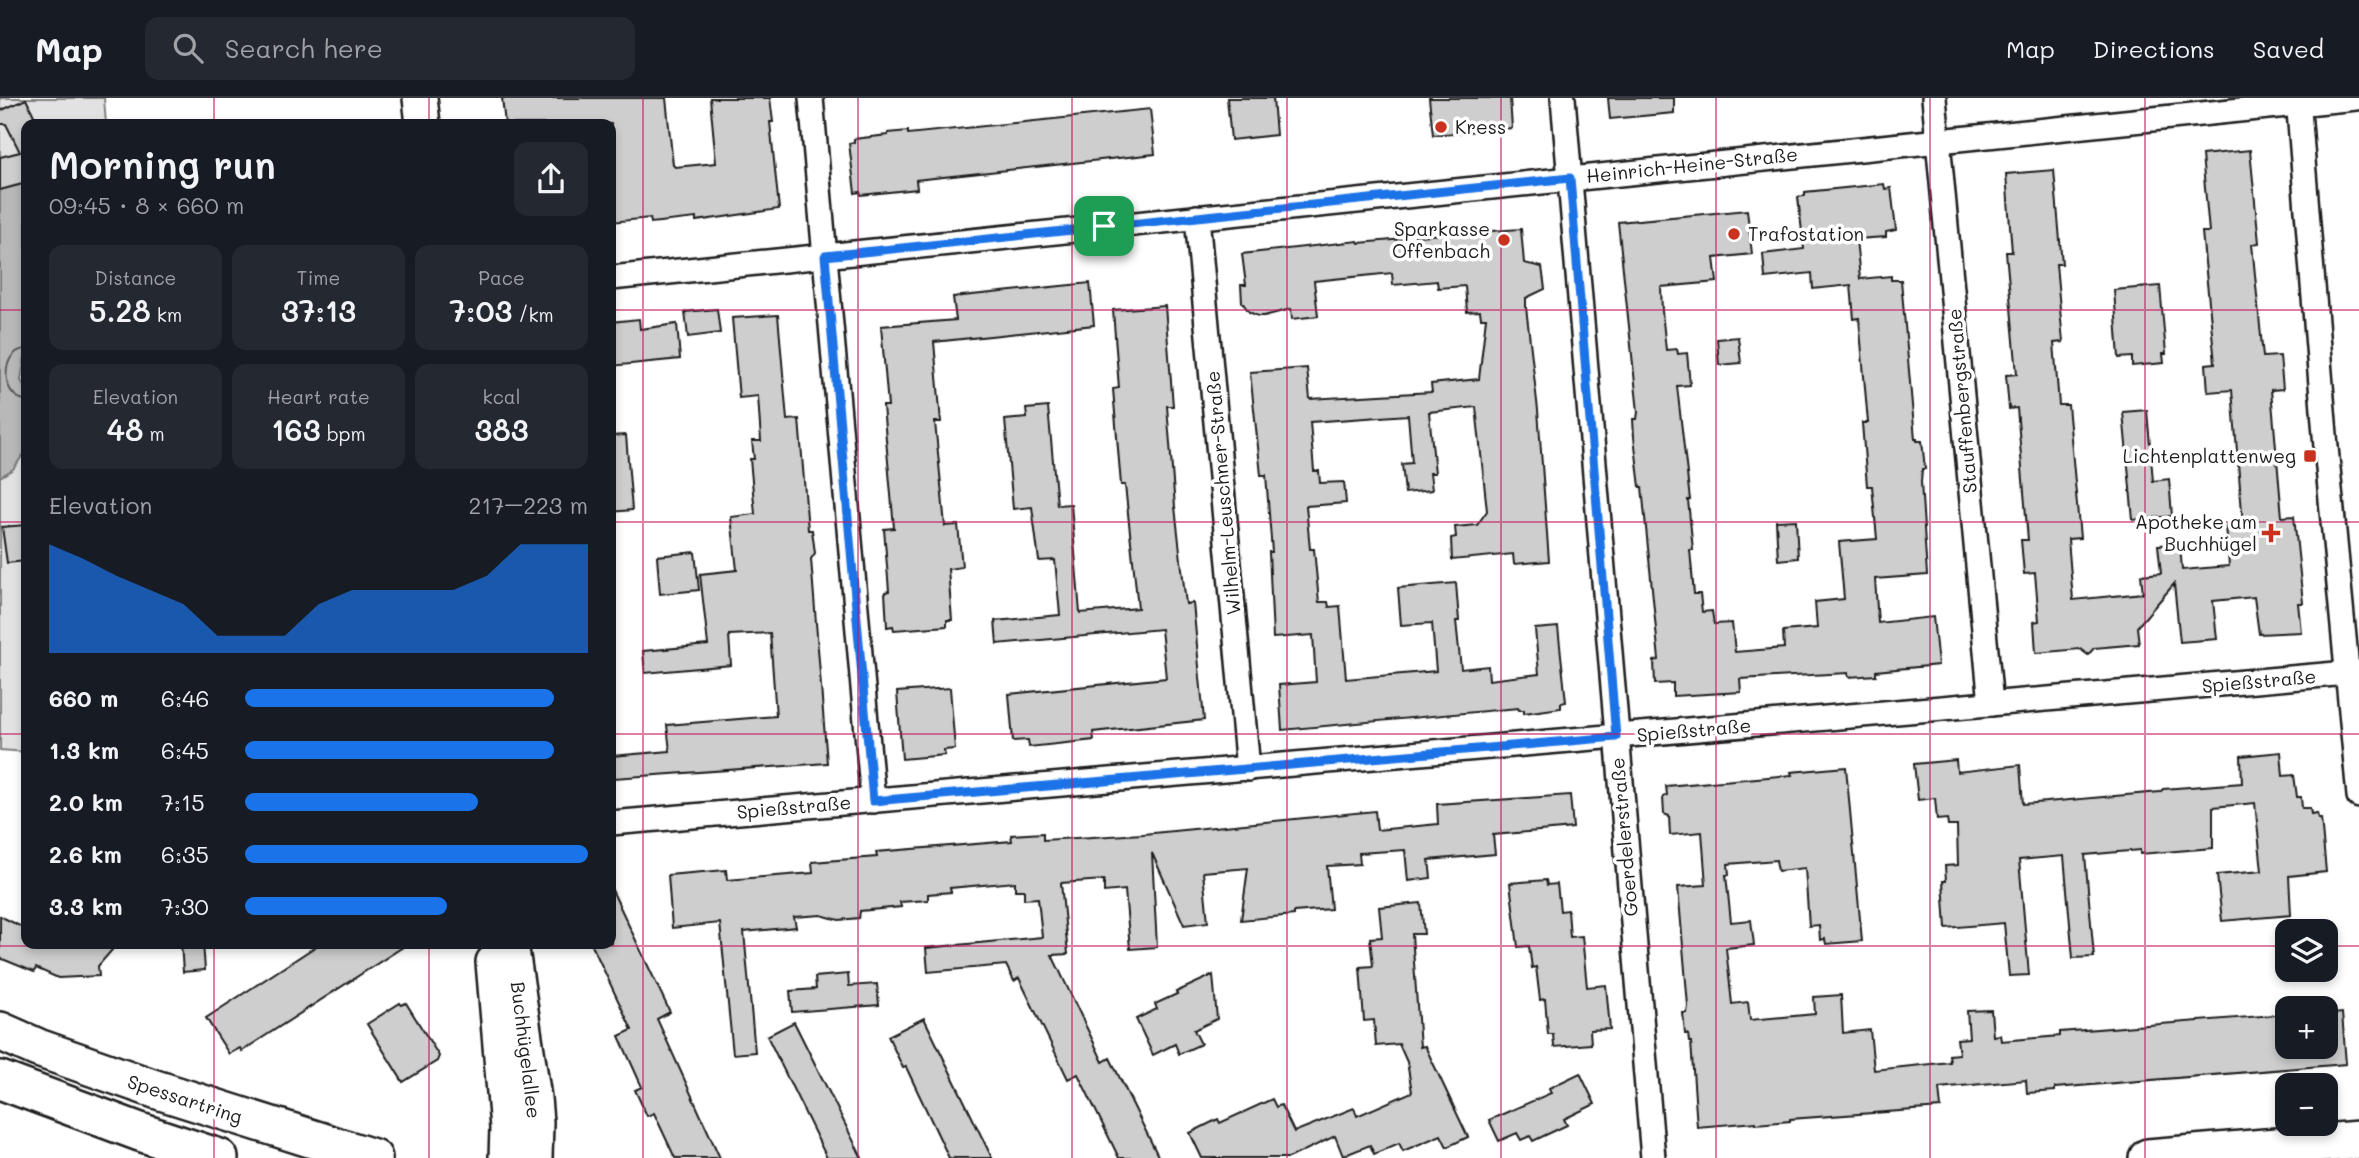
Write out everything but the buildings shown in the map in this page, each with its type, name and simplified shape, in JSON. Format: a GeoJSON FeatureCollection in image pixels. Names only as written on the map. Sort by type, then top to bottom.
{"type":"FeatureCollection","features":[{"type":"Feature","properties":{"kind":"main road","name":"Spessartring"},"geometry":{"type":"LineString","coordinates":[[0,1031],[38,1048],[155,1089],[373,1158]]}},
{"type":"Feature","properties":{"kind":"main road"},"geometry":{"type":"LineString","coordinates":[[0,1080],[128,1128],[219,1158]]}},
{"type":"Feature","properties":{"kind":"main road"},"geometry":{"type":"LineString","coordinates":[[2148,1158],[2359,1140]]}},
{"type":"Feature","properties":{"kind":"street"},"geometry":{"type":"LineString","coordinates":[[420,98],[422,119]]}},
{"type":"Feature","properties":{"kind":"street"},"geometry":{"type":"LineString","coordinates":[[811,98],[873,801]]}},
{"type":"Feature","properties":{"kind":"street","name":"Goerdelerstraße"},"geometry":{"type":"LineString","coordinates":[[1563,98],[1653,1158]]}},
{"type":"Feature","properties":{"kind":"street","name":"Stauffenbergstraße"},"geometry":{"type":"LineString","coordinates":[[1934,98],[1991,704]]}},
{"type":"Feature","properties":{"kind":"street","name":"Heinrich-Heine-Straße"},"geometry":{"type":"LineString","coordinates":[[616,277],[2298,101],[2356,98]]}},
{"type":"Feature","properties":{"kind":"street"},"geometry":{"type":"LineString","coordinates":[[2298,101],[2353,672],[2359,796]]}},
{"type":"Feature","properties":{"kind":"street","name":"Wilhelm-Leuschner-Straße"},"geometry":{"type":"LineString","coordinates":[[1197,217],[1248,769]]}},
{"type":"Feature","properties":{"kind":"street","name":"Spießstraße"},"geometry":{"type":"LineString","coordinates":[[616,823],[2353,672]]}},
{"type":"Feature","properties":{"kind":"street","name":"Buchhügelallee"},"geometry":{"type":"LineString","coordinates":[[492,949],[506,1115],[506,1158]]}},
{"type":"Feature","properties":{"kind":"street","name":"Buchhügelallee"},"geometry":{"type":"LineString","coordinates":[[512,949],[534,1098],[535,1158]]}},
{"type":"Feature","properties":{"kind":"shaded area"},"geometry":{"type":"Polygon","coordinates":[[[0,98],[104,98],[106,119],[21,119],[21,752],[0,750],[0,98]]]}},
{"type":"Feature","properties":{"kind":"water"},"geometry":{"type":"Polygon","coordinates":[[[21,185],[21,458],[13,469],[0,477],[0,190],[21,185]]]}},
{"type":"Feature","properties":{"kind":"place","name":"Kress"},"geometry":{"type":"Point","coordinates":[1441,127]}},
{"type":"Feature","properties":{"kind":"place","name":"Trafostation"},"geometry":{"type":"Point","coordinates":[1734,234]}},
{"type":"Feature","properties":{"kind":"place","name":"Sparkasse Offenbach"},"geometry":{"type":"Point","coordinates":[1504,240]}},
{"type":"Feature","properties":{"kind":"place","name":"Lichtenplattenweg"},"geometry":{"type":"Point","coordinates":[2310,456]}},
{"type":"Feature","properties":{"kind":"place","name":"Apotheke am Buchhügel"},"geometry":{"type":"Point","coordinates":[2271,533]}},
{"type":"Feature","properties":{"kind":"route"},"geometry":{"type":"LineString","coordinates":[[1570,178],[1616,737],[873,801],[825,256],[1104,226],[1570,178]]}}]}
